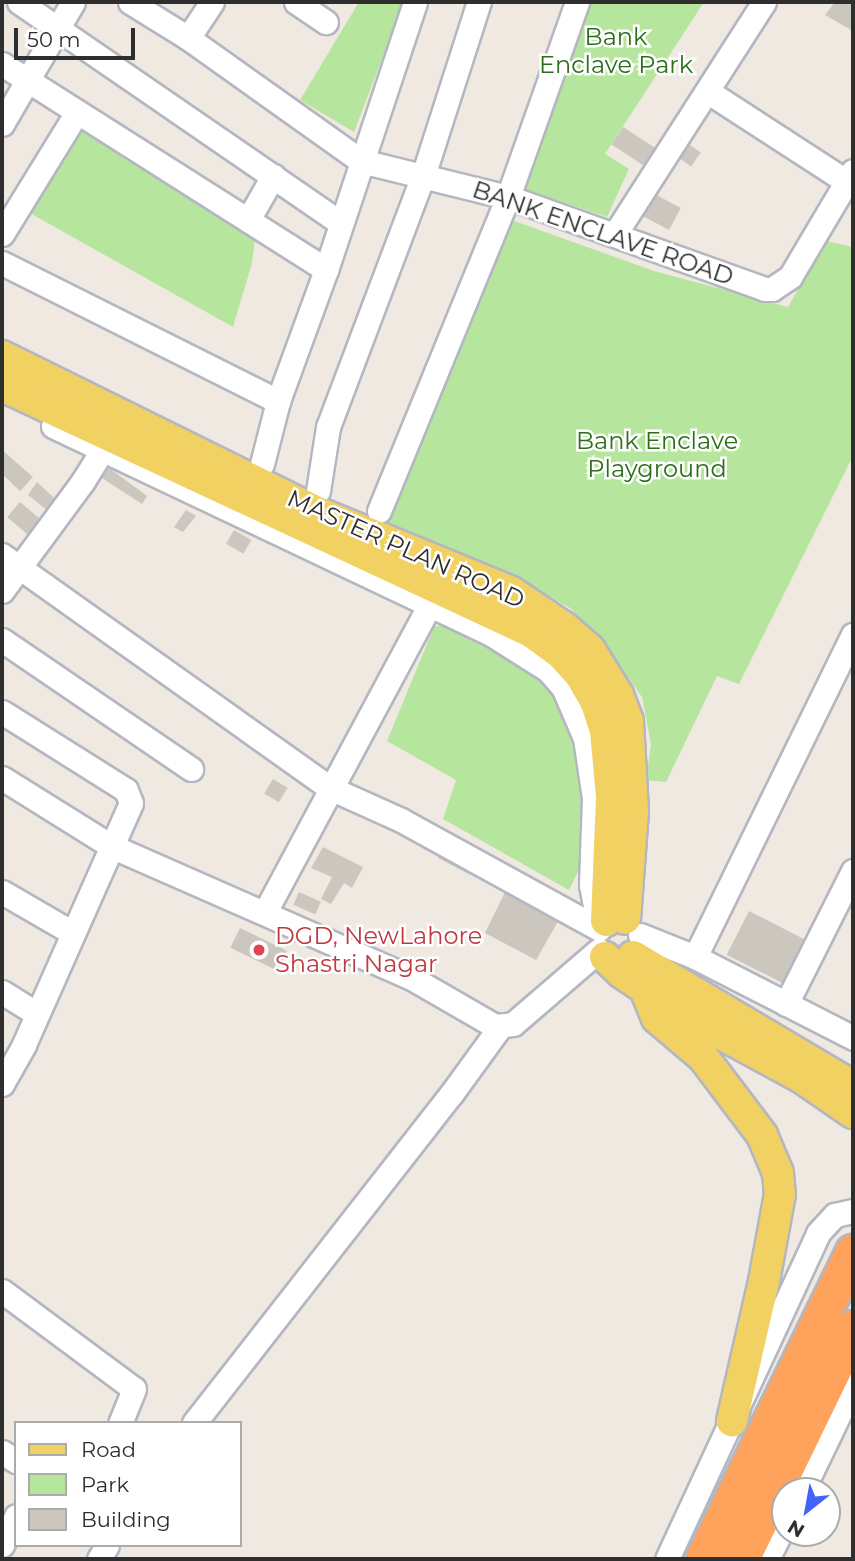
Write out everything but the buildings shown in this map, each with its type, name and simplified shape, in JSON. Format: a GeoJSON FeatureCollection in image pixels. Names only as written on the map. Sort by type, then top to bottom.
{"type":"FeatureCollection","features":[{"type":"Feature","properties":{"kind":"highway"},"geometry":{"type":"LineString","coordinates":[[703,1559],[853,1252]]}},
{"type":"Feature","properties":{"kind":"highway"},"geometry":{"type":"LineString","coordinates":[[741,1559],[853,1328]]}},
{"type":"Feature","properties":{"kind":"main road","name":"MASTER PLAN ROAD"},"geometry":{"type":"LineString","coordinates":[[2,356],[317,512],[510,591],[565,628],[590,650],[618,695],[628,721],[633,811],[615,938]]}},
{"type":"Feature","properties":{"kind":"main road"},"geometry":{"type":"LineString","coordinates":[[2,386],[106,444],[386,576],[531,632],[561,654],[580,675],[596,703],[605,732],[611,797],[615,938],[645,989],[657,1018],[703,1057],[761,1135],[778,1173],[780,1194],[771,1244],[732,1420]]}},
{"type":"Feature","properties":{"kind":"main road"},"geometry":{"type":"LineString","coordinates":[[615,938],[853,1086]]}},
{"type":"Feature","properties":{"kind":"main road"},"geometry":{"type":"LineString","coordinates":[[645,989],[802,1079],[853,1113]]}},
{"type":"Feature","properties":{"kind":"street"},"geometry":{"type":"LineString","coordinates":[[19,2],[341,223]]}},
{"type":"Feature","properties":{"kind":"street"},"geometry":{"type":"LineString","coordinates":[[2,124],[73,2]]}},
{"type":"Feature","properties":{"kind":"street","name":"BANK ENCLAVE ROAD"},"geometry":{"type":"LineString","coordinates":[[130,2],[188,38],[361,161],[508,197],[765,289],[772,289],[790,278],[850,176]]}},
{"type":"Feature","properties":{"kind":"street"},"geometry":{"type":"LineString","coordinates":[[188,38],[212,2]]}},
{"type":"Feature","properties":{"kind":"street"},"geometry":{"type":"LineString","coordinates":[[296,2],[326,22]]}},
{"type":"Feature","properties":{"kind":"street"},"geometry":{"type":"LineString","coordinates":[[262,464],[278,401],[326,270],[415,2]]}},
{"type":"Feature","properties":{"kind":"street"},"geometry":{"type":"LineString","coordinates":[[318,491],[328,427],[423,176],[479,2]]}},
{"type":"Feature","properties":{"kind":"street"},"geometry":{"type":"LineString","coordinates":[[379,511],[508,197],[577,2]]}},
{"type":"Feature","properties":{"kind":"street"},"geometry":{"type":"LineString","coordinates":[[615,234],[764,2]]}},
{"type":"Feature","properties":{"kind":"street"},"geometry":{"type":"LineString","coordinates":[[2,64],[326,270]]}},
{"type":"Feature","properties":{"kind":"street"},"geometry":{"type":"LineString","coordinates":[[707,91],[850,176]]}},
{"type":"Feature","properties":{"kind":"street"},"geometry":{"type":"LineString","coordinates":[[2,234],[77,112]]}},
{"type":"Feature","properties":{"kind":"street"},"geometry":{"type":"LineString","coordinates":[[248,220],[273,176]]}},
{"type":"Feature","properties":{"kind":"street"},"geometry":{"type":"LineString","coordinates":[[2,263],[278,401]]}},
{"type":"Feature","properties":{"kind":"street"},"geometry":{"type":"LineString","coordinates":[[2,400],[106,444],[10,561],[2,591]]}},
{"type":"Feature","properties":{"kind":"street"},"geometry":{"type":"LineString","coordinates":[[10,561],[330,788],[401,820],[615,938],[695,957],[853,1038]]}},
{"type":"Feature","properties":{"kind":"street"},"geometry":{"type":"LineString","coordinates":[[386,576],[429,606],[491,634],[548,670],[563,687],[585,738],[594,798],[591,885],[615,938]]}},
{"type":"Feature","properties":{"kind":"street"},"geometry":{"type":"LineString","coordinates":[[265,912],[429,606]]}},
{"type":"Feature","properties":{"kind":"street"},"geometry":{"type":"LineString","coordinates":[[695,957],[853,635]]}},
{"type":"Feature","properties":{"kind":"street"},"geometry":{"type":"LineString","coordinates":[[2,640],[191,769]]}},
{"type":"Feature","properties":{"kind":"street"},"geometry":{"type":"LineString","coordinates":[[2,712],[126,790],[131,803],[71,932],[37,1014],[2,1084]]}},
{"type":"Feature","properties":{"kind":"street"},"geometry":{"type":"LineString","coordinates":[[2,778],[111,846],[410,977],[500,1027]]}},
{"type":"Feature","properties":{"kind":"street"},"geometry":{"type":"LineString","coordinates":[[786,1004],[853,871]]}},
{"type":"Feature","properties":{"kind":"street"},"geometry":{"type":"LineString","coordinates":[[2,892],[71,932]]}},
{"type":"Feature","properties":{"kind":"street"},"geometry":{"type":"LineString","coordinates":[[196,1421],[500,1027],[513,1024],[615,938]]}},
{"type":"Feature","properties":{"kind":"street"},"geometry":{"type":"LineString","coordinates":[[2,992],[37,1014]]}},
{"type":"Feature","properties":{"kind":"street"},"geometry":{"type":"LineString","coordinates":[[667,1559],[818,1233],[835,1215],[853,1211]]}},
{"type":"Feature","properties":{"kind":"street"},"geometry":{"type":"LineString","coordinates":[[2,1291],[134,1389],[121,1421]]}},
{"type":"Feature","properties":{"kind":"street"},"geometry":{"type":"LineString","coordinates":[[809,1477],[853,1385]]}},
{"type":"Feature","properties":{"kind":"street"},"geometry":{"type":"LineString","coordinates":[[2,1545],[14,1520]]}},
{"type":"Feature","properties":{"kind":"green space"},"geometry":{"type":"Polygon","coordinates":[[[359,2],[404,2],[354,132],[300,100],[359,2]]]}},
{"type":"Feature","properties":{"kind":"green space","name":"Bank Enclave Park"},"geometry":{"type":"Polygon","coordinates":[[[585,2],[704,2],[605,154],[629,169],[607,217],[512,185],[585,2]]]}},
{"type":"Feature","properties":{"kind":"green space"},"geometry":{"type":"Polygon","coordinates":[[[68,121],[255,239],[252,263],[233,327],[12,203],[68,121]]]}},
{"type":"Feature","properties":{"kind":"green space","name":"Bank Enclave Playground"},"geometry":{"type":"Polygon","coordinates":[[[506,218],[654,271],[788,307],[826,241],[853,247],[853,456],[739,684],[717,676],[666,782],[646,780],[651,744],[642,697],[600,638],[570,608],[515,577],[384,531],[506,218]]]}},
{"type":"Feature","properties":{"kind":"green space"},"geometry":{"type":"Polygon","coordinates":[[[457,621],[549,670],[580,721],[586,855],[569,890],[443,819],[456,780],[387,741],[434,627],[457,621]]]}},
{"type":"Feature","properties":{"kind":"place","name":"DGD, NewLahore Shastri Nagar"},"geometry":{"type":"Point","coordinates":[259,950]}}]}
